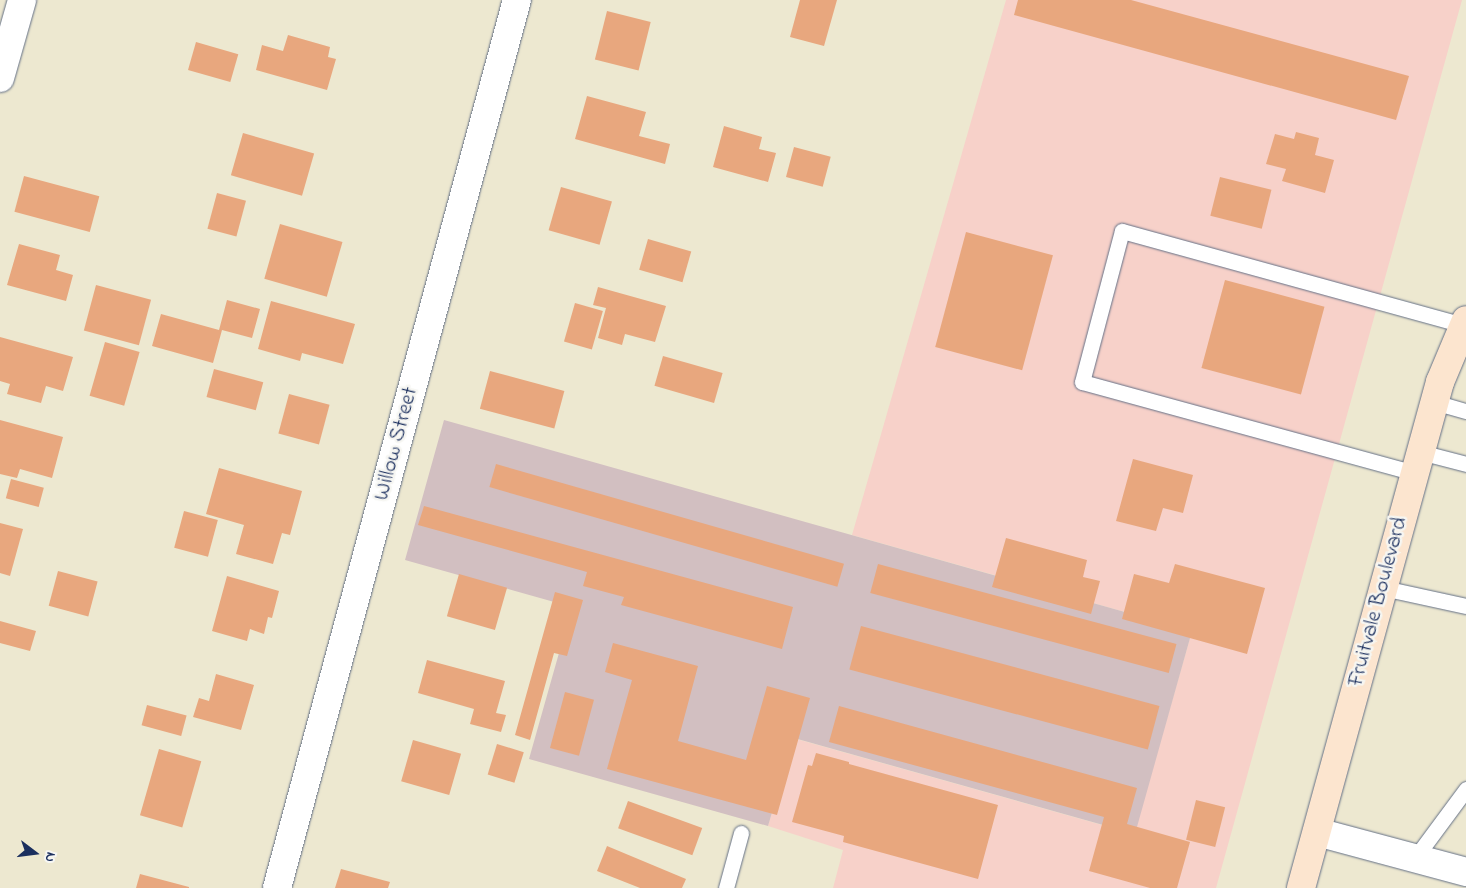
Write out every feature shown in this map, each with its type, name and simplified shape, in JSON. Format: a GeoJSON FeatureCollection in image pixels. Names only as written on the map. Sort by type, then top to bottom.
{"type":"FeatureCollection","features":[{"type":"Feature","properties":{"kind":"main road","name":"Fruitvale Boulevard"},"geometry":{"type":"LineString","coordinates":[[1301,888],[1434,402],[1440,382],[1465,322]]}},
{"type":"Feature","properties":{"kind":"street"},"geometry":{"type":"LineString","coordinates":[[0,78],[22,0]]}},
{"type":"Feature","properties":{"kind":"street","name":"Willow Street"},"geometry":{"type":"LineString","coordinates":[[277,888],[517,0]]}},
{"type":"Feature","properties":{"kind":"street"},"geometry":{"type":"LineString","coordinates":[[1317,832],[1466,872]]}},
{"type":"Feature","properties":{"kind":"lane"},"geometry":{"type":"LineString","coordinates":[[1465,322],[1122,231],[1082,382],[1417,462],[1466,464]]}},
{"type":"Feature","properties":{"kind":"lane"},"geometry":{"type":"LineString","coordinates":[[1434,402],[1466,411]]}},
{"type":"Feature","properties":{"kind":"lane"},"geometry":{"type":"LineString","coordinates":[[1383,588],[1466,606]]}},
{"type":"Feature","properties":{"kind":"lane"},"geometry":{"type":"LineString","coordinates":[[1415,858],[1466,789]]}},
{"type":"Feature","properties":{"kind":"lane"},"geometry":{"type":"LineString","coordinates":[[726,888],[741,833]]}},
{"type":"Feature","properties":{"kind":"shaded area"},"geometry":{"type":"Polygon","coordinates":[[[1006,0],[1462,0],[1216,888],[833,888],[843,850],[768,826],[793,738],[1134,834],[1192,631],[852,535],[1006,0]]]}},
{"type":"Feature","properties":{"kind":"shaded area"},"geometry":{"type":"Polygon","coordinates":[[[444,420],[1192,631],[1135,834],[794,738],[768,826],[529,759],[572,607],[405,560],[444,420]]]}},
{"type":"Feature","properties":{"kind":"building"},"geometry":{"type":"Polygon","coordinates":[[[800,0],[837,0],[824,46],[790,37],[800,0]]]}},
{"type":"Feature","properties":{"kind":"building"},"geometry":{"type":"Polygon","coordinates":[[[1018,0],[1131,0],[1409,76],[1396,120],[1014,15],[1018,0]]]}},
{"type":"Feature","properties":{"kind":"building"},"geometry":{"type":"Polygon","coordinates":[[[607,11],[651,22],[639,70],[595,60],[607,11]]]}},
{"type":"Feature","properties":{"kind":"building"},"geometry":{"type":"Polygon","coordinates":[[[288,35],[330,47],[328,57],[336,59],[327,90],[256,70],[262,45],[283,51],[288,35]]]}},
{"type":"Feature","properties":{"kind":"building"},"geometry":{"type":"Polygon","coordinates":[[[196,42],[238,54],[230,82],[188,70],[196,42]]]}},
{"type":"Feature","properties":{"kind":"building"},"geometry":{"type":"Polygon","coordinates":[[[587,96],[646,112],[639,136],[670,144],[665,164],[575,139],[587,96]]]}},
{"type":"Feature","properties":{"kind":"building"},"geometry":{"type":"Polygon","coordinates":[[[724,126],[762,137],[759,149],[776,153],[768,182],[713,167],[724,126]]]}},
{"type":"Feature","properties":{"kind":"building"},"geometry":{"type":"Polygon","coordinates":[[[1296,132],[1319,138],[1315,155],[1334,160],[1325,193],[1282,181],[1286,169],[1266,164],[1275,134],[1294,139],[1296,132]]]}},
{"type":"Feature","properties":{"kind":"building"},"geometry":{"type":"Polygon","coordinates":[[[243,133],[314,153],[302,196],[231,175],[243,133]]]}},
{"type":"Feature","properties":{"kind":"building"},"geometry":{"type":"Polygon","coordinates":[[[794,147],[831,157],[823,187],[786,177],[794,147]]]}},
{"type":"Feature","properties":{"kind":"building"},"geometry":{"type":"Polygon","coordinates":[[[24,176],[99,196],[90,232],[14,212],[24,176]]]}},
{"type":"Feature","properties":{"kind":"building"},"geometry":{"type":"Polygon","coordinates":[[[1220,177],[1271,190],[1262,229],[1210,216],[1220,177]]]}},
{"type":"Feature","properties":{"kind":"building"},"geometry":{"type":"Polygon","coordinates":[[[561,187],[612,202],[600,245],[549,230],[561,187]]]}},
{"type":"Feature","properties":{"kind":"building"},"geometry":{"type":"Polygon","coordinates":[[[217,193],[246,201],[236,237],[207,229],[217,193]]]}},
{"type":"Feature","properties":{"kind":"building"},"geometry":{"type":"Polygon","coordinates":[[[280,224],[342,242],[327,297],[264,279],[280,224]]]}},
{"type":"Feature","properties":{"kind":"building"},"geometry":{"type":"Polygon","coordinates":[[[966,232],[1053,255],[1022,370],[935,347],[966,232]]]}},
{"type":"Feature","properties":{"kind":"building"},"geometry":{"type":"Polygon","coordinates":[[[648,239],[691,251],[682,282],[639,270],[648,239]]]}},
{"type":"Feature","properties":{"kind":"building"},"geometry":{"type":"Polygon","coordinates":[[[19,244],[60,255],[56,270],[73,275],[66,301],[7,285],[19,244]]]}},
{"type":"Feature","properties":{"kind":"building"},"geometry":{"type":"Polygon","coordinates":[[[1225,280],[1324,307],[1301,395],[1201,368],[1225,280]]]}},
{"type":"Feature","properties":{"kind":"building"},"geometry":{"type":"Polygon","coordinates":[[[96,285],[151,300],[139,345],[84,330],[96,285]]]}},
{"type":"Feature","properties":{"kind":"building"},"geometry":{"type":"Polygon","coordinates":[[[598,287],[666,306],[655,342],[625,334],[622,345],[598,338],[606,308],[593,305],[598,287]]]}},
{"type":"Feature","properties":{"kind":"building"},"geometry":{"type":"Polygon","coordinates":[[[227,300],[260,309],[252,338],[222,330],[213,363],[152,346],[161,314],[219,330],[227,300]]]}},
{"type":"Feature","properties":{"kind":"building"},"geometry":{"type":"Polygon","coordinates":[[[271,301],[355,324],[343,364],[302,353],[300,361],[258,349],[271,301]]]}},
{"type":"Feature","properties":{"kind":"building"},"geometry":{"type":"Polygon","coordinates":[[[575,303],[603,311],[592,349],[564,341],[575,303]]]}},
{"type":"Feature","properties":{"kind":"building"},"geometry":{"type":"Polygon","coordinates":[[[0,337],[73,357],[63,391],[46,386],[41,403],[7,394],[10,384],[0,381],[0,337]]]}},
{"type":"Feature","properties":{"kind":"building"},"geometry":{"type":"Polygon","coordinates":[[[105,342],[140,352],[124,406],[90,396],[105,342]]]}},
{"type":"Feature","properties":{"kind":"building"},"geometry":{"type":"Polygon","coordinates":[[[663,356],[723,373],[714,403],[654,386],[663,356]]]}},
{"type":"Feature","properties":{"kind":"building"},"geometry":{"type":"Polygon","coordinates":[[[214,369],[263,382],[256,410],[206,397],[214,369]]]}},
{"type":"Feature","properties":{"kind":"building"},"geometry":{"type":"Polygon","coordinates":[[[490,371],[564,391],[554,429],[480,409],[490,371]]]}},
{"type":"Feature","properties":{"kind":"building"},"geometry":{"type":"Polygon","coordinates":[[[289,394],[330,405],[319,444],[278,434],[289,394]]]}},
{"type":"Feature","properties":{"kind":"building"},"geometry":{"type":"Polygon","coordinates":[[[0,420],[63,437],[52,478],[20,469],[17,478],[0,474],[0,420]]]}},
{"type":"Feature","properties":{"kind":"building"},"geometry":{"type":"Polygon","coordinates":[[[1133,459],[1193,475],[1183,513],[1163,508],[1156,531],[1116,521],[1133,459]]]}},
{"type":"Feature","properties":{"kind":"building"},"geometry":{"type":"Polygon","coordinates":[[[496,464],[844,564],[837,587],[489,487],[496,464]]]}},
{"type":"Feature","properties":{"kind":"building"},"geometry":{"type":"Polygon","coordinates":[[[219,468],[302,491],[290,535],[282,533],[273,564],[236,554],[244,525],[206,514],[219,468]]]}},
{"type":"Feature","properties":{"kind":"building"},"geometry":{"type":"Polygon","coordinates":[[[11,479],[44,488],[39,507],[6,498],[11,479]]]}},
{"type":"Feature","properties":{"kind":"building"},"geometry":{"type":"Polygon","coordinates":[[[424,506],[793,607],[782,649],[621,605],[624,597],[583,586],[587,572],[418,525],[424,506]]]}},
{"type":"Feature","properties":{"kind":"building"},"geometry":{"type":"Polygon","coordinates":[[[184,511],[218,520],[208,557],[174,548],[184,511]]]}},
{"type":"Feature","properties":{"kind":"building"},"geometry":{"type":"Polygon","coordinates":[[[0,523],[23,529],[10,576],[0,573],[0,523]]]}},
{"type":"Feature","properties":{"kind":"building"},"geometry":{"type":"Polygon","coordinates":[[[1006,538],[1087,560],[1083,577],[1100,581],[1091,614],[992,587],[1006,538]]]}},
{"type":"Feature","properties":{"kind":"building"},"geometry":{"type":"Polygon","coordinates":[[[878,564],[1176,644],[1169,673],[870,593],[878,564]]]}},
{"type":"Feature","properties":{"kind":"building"},"geometry":{"type":"Polygon","coordinates":[[[1175,564],[1265,588],[1247,654],[1122,619],[1134,574],[1169,583],[1175,564]]]}},
{"type":"Feature","properties":{"kind":"building"},"geometry":{"type":"Polygon","coordinates":[[[58,571],[98,582],[88,616],[49,606],[58,571]]]}},
{"type":"Feature","properties":{"kind":"building"},"geometry":{"type":"Polygon","coordinates":[[[459,574],[507,588],[495,630],[447,616],[459,574]]]}},
{"type":"Feature","properties":{"kind":"building"},"geometry":{"type":"Polygon","coordinates":[[[227,576],[279,591],[272,618],[268,617],[264,634],[250,629],[247,641],[212,631],[227,576]]]}},
{"type":"Feature","properties":{"kind":"building"},"geometry":{"type":"Polygon","coordinates":[[[555,592],[583,600],[567,656],[554,653],[530,740],[515,735],[555,592]]]}},
{"type":"Feature","properties":{"kind":"building"},"geometry":{"type":"Polygon","coordinates":[[[0,621],[36,631],[30,651],[0,643],[0,621]]]}},
{"type":"Feature","properties":{"kind":"building"},"geometry":{"type":"Polygon","coordinates":[[[861,626],[1159,706],[1148,749],[849,669],[861,626]]]}},
{"type":"Feature","properties":{"kind":"building"},"geometry":{"type":"Polygon","coordinates":[[[613,643],[698,666],[678,741],[746,760],[767,686],[810,698],[777,815],[607,769],[632,680],[605,672],[613,643]]]}},
{"type":"Feature","properties":{"kind":"building"},"geometry":{"type":"Polygon","coordinates":[[[427,660],[505,681],[496,713],[506,715],[501,732],[470,724],[474,709],[418,693],[427,660]]]}},
{"type":"Feature","properties":{"kind":"building"},"geometry":{"type":"Polygon","coordinates":[[[216,674],[254,685],[241,730],[193,717],[199,698],[209,701],[216,674]]]}},
{"type":"Feature","properties":{"kind":"building"},"geometry":{"type":"Polygon","coordinates":[[[565,692],[594,700],[579,756],[550,748],[565,692]]]}},
{"type":"Feature","properties":{"kind":"building"},"geometry":{"type":"Polygon","coordinates":[[[147,705],[187,716],[181,736],[142,725],[147,705]]]}},
{"type":"Feature","properties":{"kind":"building"},"geometry":{"type":"Polygon","coordinates":[[[839,706],[1137,788],[1127,824],[1190,842],[1177,888],[1150,888],[1089,871],[1104,817],[829,742],[839,706]]]}},
{"type":"Feature","properties":{"kind":"building"},"geometry":{"type":"Polygon","coordinates":[[[413,740],[461,754],[449,795],[401,781],[413,740]]]}},
{"type":"Feature","properties":{"kind":"building"},"geometry":{"type":"Polygon","coordinates":[[[497,744],[524,752],[514,783],[488,775],[497,744]]]}},
{"type":"Feature","properties":{"kind":"building"},"geometry":{"type":"Polygon","coordinates":[[[159,749],[201,761],[182,827],[140,815],[159,749]]]}},
{"type":"Feature","properties":{"kind":"building"},"geometry":{"type":"Polygon","coordinates":[[[816,753],[849,762],[849,764],[998,805],[978,879],[843,842],[844,836],[792,822],[808,765],[812,766],[816,753]]]}},
{"type":"Feature","properties":{"kind":"building"},"geometry":{"type":"Polygon","coordinates":[[[1196,800],[1225,807],[1215,847],[1186,840],[1196,800]]]}},
{"type":"Feature","properties":{"kind":"building"},"geometry":{"type":"Polygon","coordinates":[[[628,801],[702,828],[692,855],[618,828],[628,801]]]}},
{"type":"Feature","properties":{"kind":"building"},"geometry":{"type":"Polygon","coordinates":[[[607,846],[686,879],[682,888],[640,888],[597,871],[607,846]]]}},
{"type":"Feature","properties":{"kind":"building"},"geometry":{"type":"Polygon","coordinates":[[[341,869],[390,882],[388,888],[335,888],[341,869]]]}},
{"type":"Feature","properties":{"kind":"building"},"geometry":{"type":"Polygon","coordinates":[[[140,874],[189,887],[189,888],[136,888],[140,874]]]}}]}
